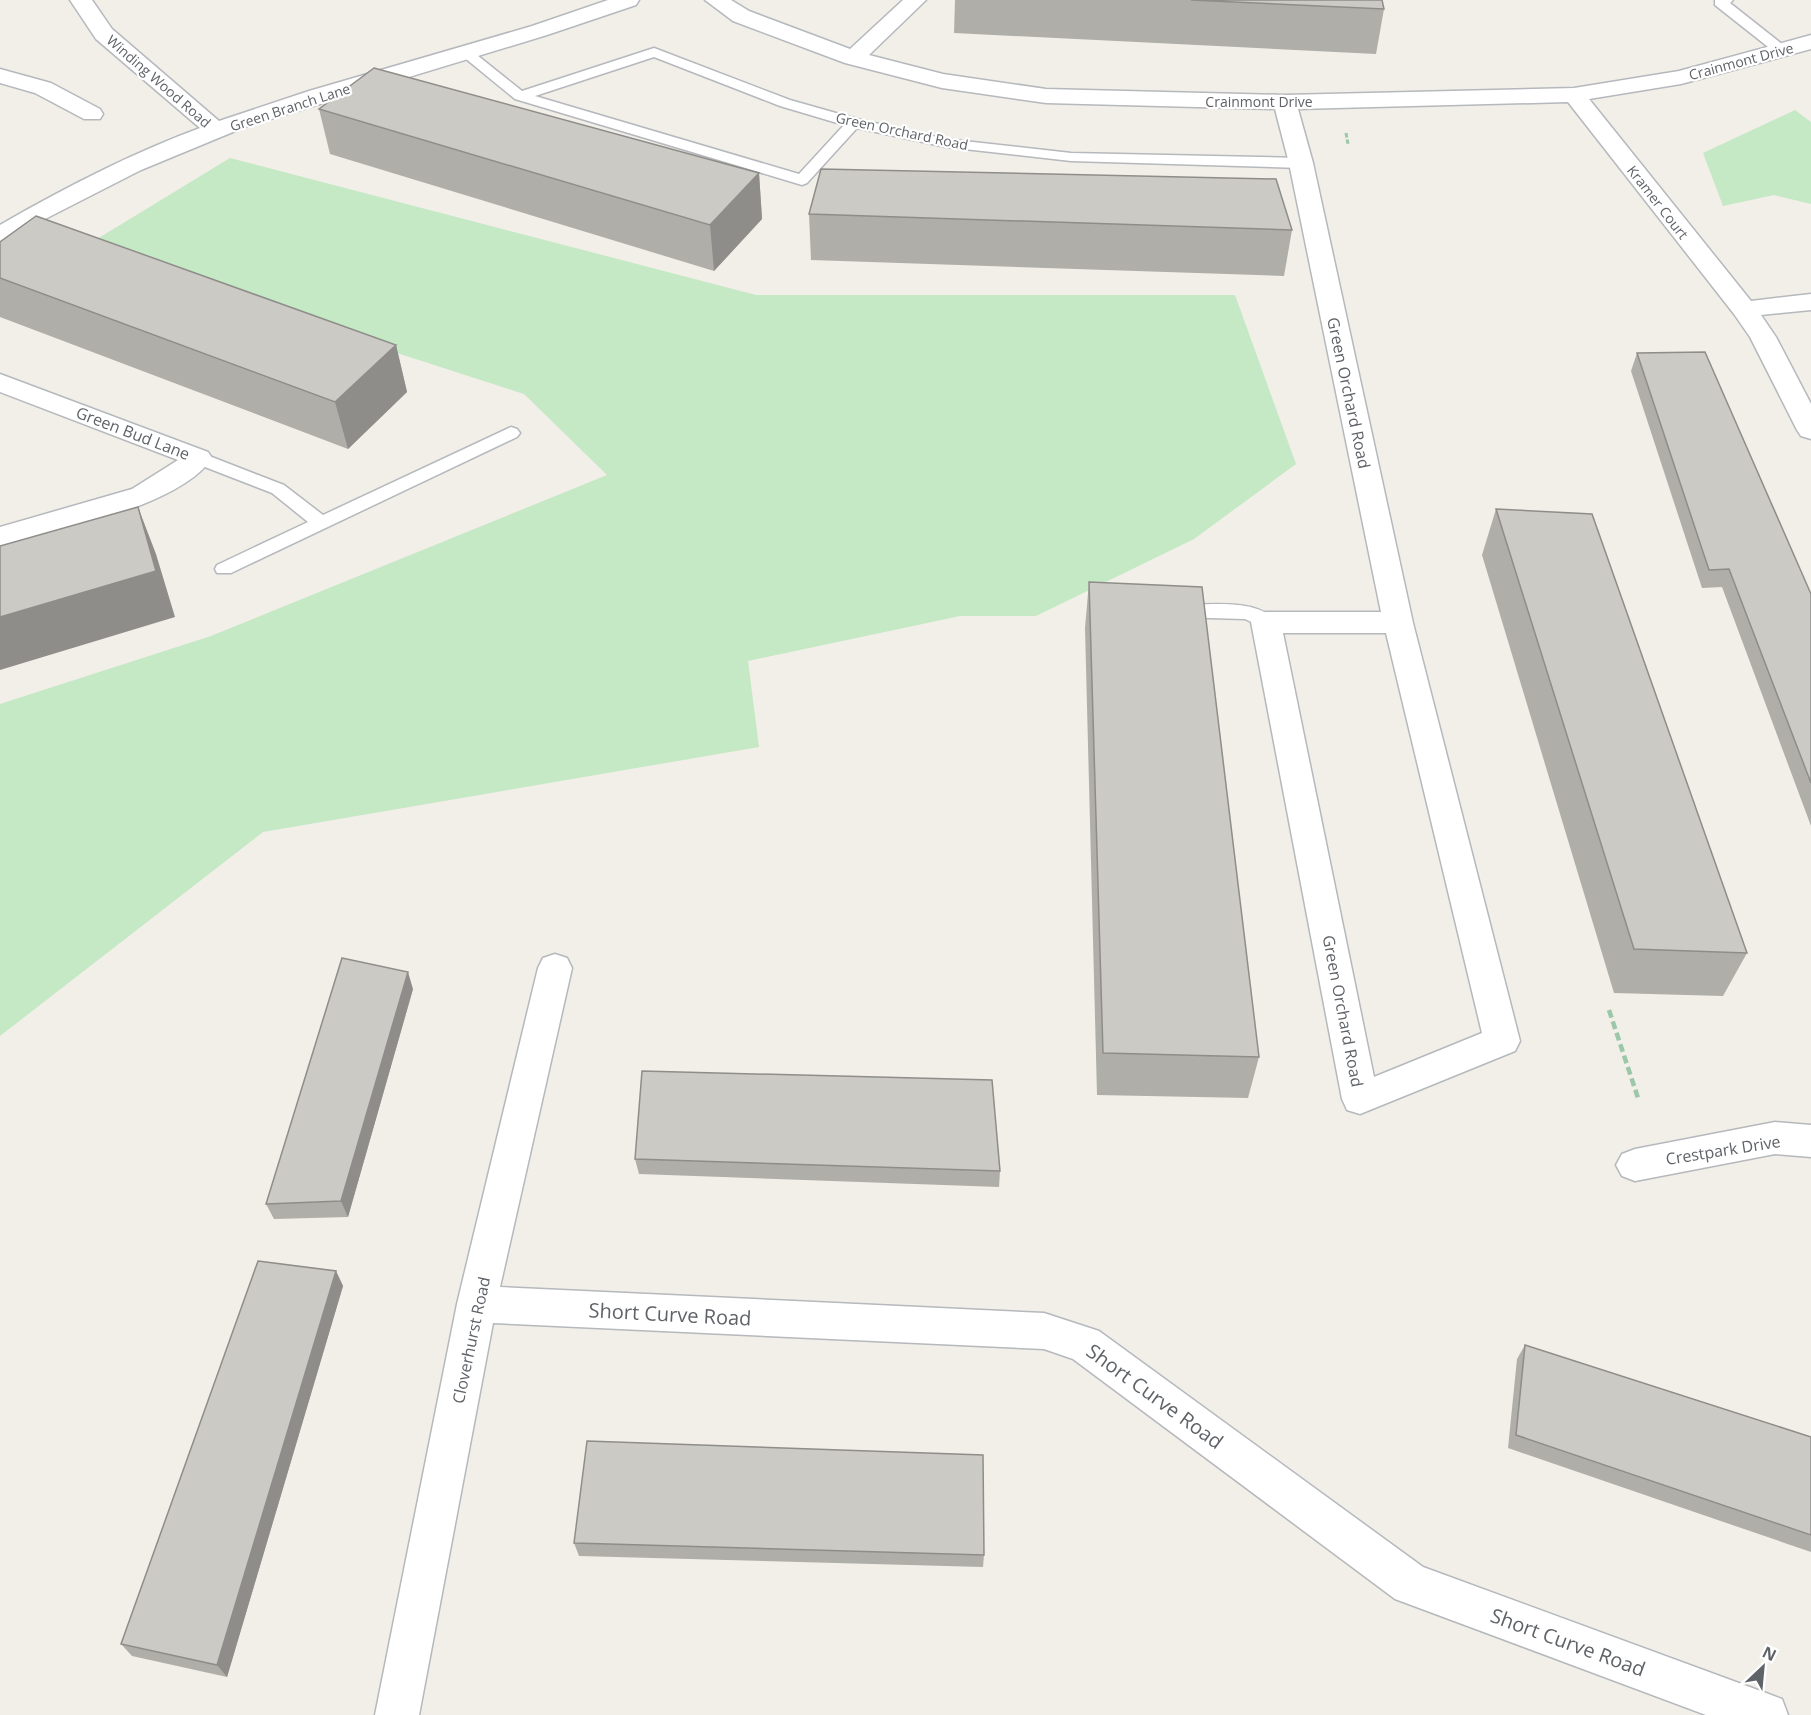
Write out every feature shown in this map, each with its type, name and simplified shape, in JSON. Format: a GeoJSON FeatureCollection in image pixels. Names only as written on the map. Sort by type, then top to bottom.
{"type":"FeatureCollection","features":[{"type":"Feature","properties":{"kind":"street","name":"Winding Wood Road"},"geometry":{"type":"LineString","coordinates":[[81,0],[104,34],[217,131]]}},
{"type":"Feature","properties":{"kind":"street","name":"Green Branch Lane"},"geometry":{"type":"LineString","coordinates":[[0,235],[45,208],[141,160],[217,131],[271,111],[552,29],[628,0]]}},
{"type":"Feature","properties":{"kind":"street","name":"Crainmont Drive"},"geometry":{"type":"LineString","coordinates":[[716,0],[741,16],[853,58],[942,81],[1046,96],[1284,102],[1574,95],[1792,57],[1811,42]]}},
{"type":"Feature","properties":{"kind":"street"},"geometry":{"type":"LineString","coordinates":[[853,58],[915,0]]}},
{"type":"Feature","properties":{"kind":"street"},"geometry":{"type":"LineString","coordinates":[[0,76],[42,88],[92,114]]}},
{"type":"Feature","properties":{"kind":"street","name":"Kramer Court"},"geometry":{"type":"LineString","coordinates":[[1574,95],[1744,309],[1763,337],[1811,430]]}},
{"type":"Feature","properties":{"kind":"street","name":"Green Orchard Road"},"geometry":{"type":"LineString","coordinates":[[1266,622],[1360,1098],[1502,1041],[1398,623],[1301,163],[1284,102]]}},
{"type":"Feature","properties":{"kind":"street"},"geometry":{"type":"LineString","coordinates":[[1744,309],[1811,302]]}},
{"type":"Feature","properties":{"kind":"street","name":"Green Bud Lane"},"geometry":{"type":"LineString","coordinates":[[0,382],[198,458],[176,477],[142,496],[0,537]]}},
{"type":"Feature","properties":{"kind":"street"},"geometry":{"type":"LineString","coordinates":[[1266,622],[1398,623]]}},
{"type":"Feature","properties":{"kind":"street","name":"Cloverhurst Road"},"geometry":{"type":"LineString","coordinates":[[397,1715],[477,1304],[555,968]]}},
{"type":"Feature","properties":{"kind":"street","name":"Crestpark Drive"},"geometry":{"type":"LineString","coordinates":[[1635,1165],[1775,1138],[1811,1141]]}},
{"type":"Feature","properties":{"kind":"street","name":"Short Curve Road"},"geometry":{"type":"LineString","coordinates":[[477,1304],[1044,1331],[1085,1344],[1410,1584],[1766,1715]]}},
{"type":"Feature","properties":{"kind":"lane"},"geometry":{"type":"LineString","coordinates":[[1726,0],[1720,2],[1792,57]]}},
{"type":"Feature","properties":{"kind":"lane","name":"Green Orchard Road"},"geometry":{"type":"LineString","coordinates":[[520,96],[654,52],[785,103],[854,123],[946,143],[1071,157],[1301,163]]}},
{"type":"Feature","properties":{"kind":"lane"},"geometry":{"type":"LineString","coordinates":[[467,54],[520,96],[802,180],[854,123]]}},
{"type":"Feature","properties":{"kind":"lane"},"geometry":{"type":"LineString","coordinates":[[224,568],[511,433]]}},
{"type":"Feature","properties":{"kind":"lane"},"geometry":{"type":"LineString","coordinates":[[198,458],[278,489],[321,523]]}},
{"type":"Feature","properties":{"kind":"lane"},"geometry":{"type":"LineString","coordinates":[[1181,612],[1248,612],[1266,622]]}},
{"type":"Feature","properties":{"kind":"path"},"geometry":{"type":"LineString","coordinates":[[1609,1010],[1638,1098]]}},
{"type":"Feature","properties":{"kind":"green space"},"geometry":{"type":"Polygon","coordinates":[[[1795,110],[1811,122],[1811,204],[1774,195],[1723,206],[1703,153],[1795,110]]]}},
{"type":"Feature","properties":{"kind":"green space"},"geometry":{"type":"Polygon","coordinates":[[[230,158],[756,295],[1235,295],[1296,464],[1194,539],[1036,616],[960,616],[748,661],[759,747],[263,832],[0,1036],[0,704],[211,636],[607,475],[524,394],[79,250],[230,158]]]}},
{"type":"Feature","properties":{"kind":"building"},"geometry":{"type":"Polygon","coordinates":[[[1191,0],[1382,0],[1384,9],[1191,0]]]}},
{"type":"Feature","properties":{"kind":"building"},"geometry":{"type":"Polygon","coordinates":[[[374,68],[759,173],[710,225],[319,109],[374,68]]]}},
{"type":"Feature","properties":{"kind":"building"},"geometry":{"type":"Polygon","coordinates":[[[821,169],[1276,179],[1292,230],[809,214],[821,169]]]}},
{"type":"Feature","properties":{"kind":"building"},"geometry":{"type":"Polygon","coordinates":[[[36,216],[396,345],[335,402],[0,278],[0,242],[36,216]]]}},
{"type":"Feature","properties":{"kind":"building"},"geometry":{"type":"Polygon","coordinates":[[[1705,352],[1811,594],[1811,783],[1729,569],[1709,570],[1637,353],[1705,352]]]}},
{"type":"Feature","properties":{"kind":"building"},"geometry":{"type":"Polygon","coordinates":[[[138,507],[156,571],[0,617],[0,546],[138,507]]]}},
{"type":"Feature","properties":{"kind":"building"},"geometry":{"type":"Polygon","coordinates":[[[1496,509],[1592,514],[1747,953],[1634,949],[1496,509]]]}},
{"type":"Feature","properties":{"kind":"building"},"geometry":{"type":"Polygon","coordinates":[[[1089,582],[1202,587],[1259,1057],[1103,1053],[1089,582]]]}},
{"type":"Feature","properties":{"kind":"building"},"geometry":{"type":"Polygon","coordinates":[[[342,958],[408,972],[341,1201],[266,1204],[342,958]]]}},
{"type":"Feature","properties":{"kind":"building"},"geometry":{"type":"Polygon","coordinates":[[[642,1071],[992,1080],[1000,1171],[635,1159],[642,1071]]]}},
{"type":"Feature","properties":{"kind":"building"},"geometry":{"type":"Polygon","coordinates":[[[258,1261],[336,1271],[217,1665],[121,1644],[258,1261]]]}},
{"type":"Feature","properties":{"kind":"building"},"geometry":{"type":"Polygon","coordinates":[[[1525,1345],[1811,1437],[1811,1535],[1516,1435],[1525,1345]]]}},
{"type":"Feature","properties":{"kind":"building"},"geometry":{"type":"Polygon","coordinates":[[[587,1441],[983,1455],[984,1555],[574,1543],[587,1441]]]}}]}
